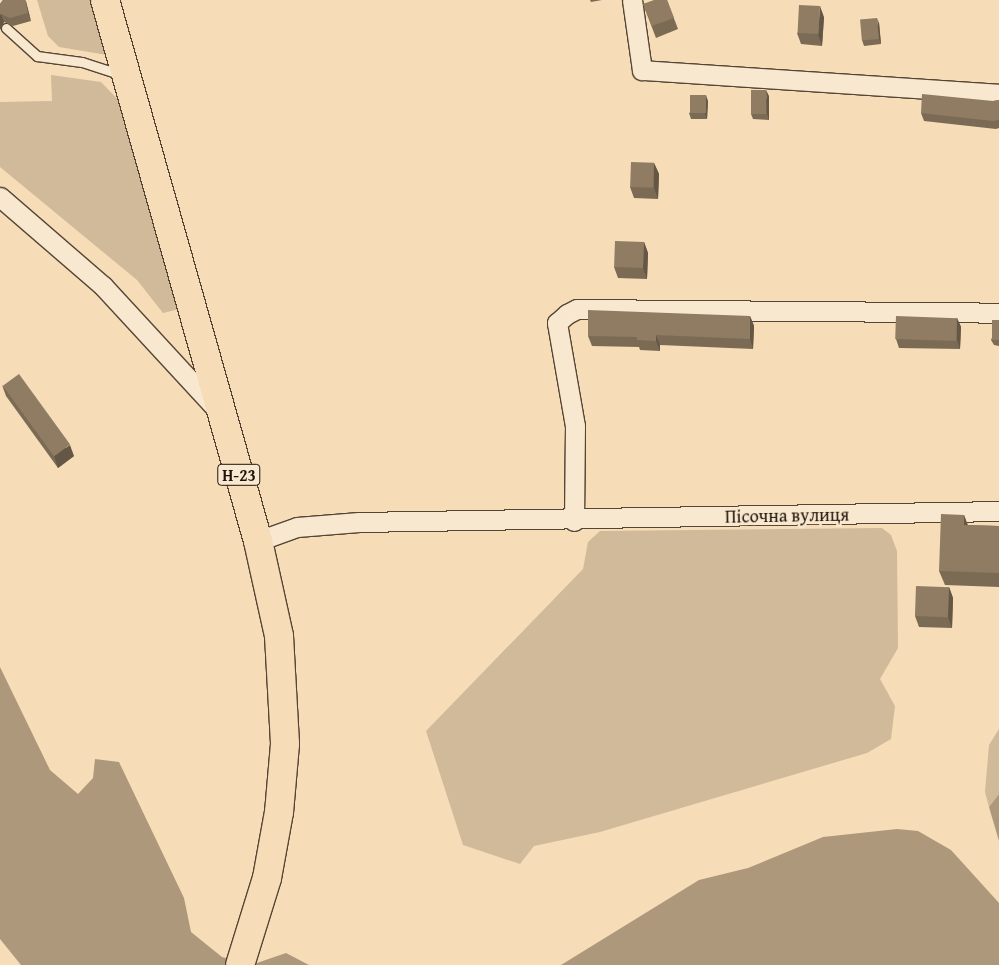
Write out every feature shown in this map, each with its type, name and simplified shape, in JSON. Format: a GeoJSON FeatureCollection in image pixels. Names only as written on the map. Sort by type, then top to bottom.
{"type":"FeatureCollection","features":[{"type":"Feature","properties":{"kind":"main road","name":"Н-23"},"geometry":{"type":"LineString","coordinates":[[105,0],[258,541],[278,636],[285,744],[267,878],[242,962]]}},
{"type":"Feature","properties":{"kind":"street"},"geometry":{"type":"LineString","coordinates":[[632,0],[642,70],[999,94]]}},
{"type":"Feature","properties":{"kind":"street"},"geometry":{"type":"LineString","coordinates":[[0,197],[103,286],[222,416]]}},
{"type":"Feature","properties":{"kind":"street"},"geometry":{"type":"LineString","coordinates":[[574,521],[575,426],[558,324],[567,314],[577,309],[999,313]]}},
{"type":"Feature","properties":{"kind":"street","name":"Пісочна вулиця"},"geometry":{"type":"LineString","coordinates":[[258,541],[297,527],[359,522],[574,521],[999,511]]}},
{"type":"Feature","properties":{"kind":"lane"},"geometry":{"type":"LineString","coordinates":[[6,28],[37,56],[82,62],[127,76]]}},
{"type":"Feature","properties":{"kind":"shaded area"},"geometry":{"type":"Polygon","coordinates":[[[37,0],[99,0],[107,55],[59,47],[48,36],[37,0]]]}},
{"type":"Feature","properties":{"kind":"shaded area"},"geometry":{"type":"Polygon","coordinates":[[[51,75],[101,82],[126,108],[183,308],[163,313],[137,280],[0,167],[0,102],[52,101],[51,75]]]}},
{"type":"Feature","properties":{"kind":"shaded area"},"geometry":{"type":"Polygon","coordinates":[[[882,528],[891,535],[897,551],[898,648],[880,679],[895,706],[891,739],[867,753],[600,832],[534,846],[520,864],[463,845],[426,731],[583,569],[588,542],[600,531],[882,528]]]}},
{"type":"Feature","properties":{"kind":"shaded area"},"geometry":{"type":"Polygon","coordinates":[[[0,667],[50,770],[78,794],[93,778],[95,759],[119,762],[184,898],[191,932],[222,957],[251,965],[21,965],[0,939],[0,667]]]}},
{"type":"Feature","properties":{"kind":"shaded area"},"geometry":{"type":"Polygon","coordinates":[[[999,729],[999,794],[989,807],[985,792],[989,745],[999,729]]]}},
{"type":"Feature","properties":{"kind":"shaded area"},"geometry":{"type":"Polygon","coordinates":[[[999,794],[999,841],[989,807],[999,794]]]}},
{"type":"Feature","properties":{"kind":"shaded area"},"geometry":{"type":"Polygon","coordinates":[[[897,829],[918,831],[951,850],[999,903],[999,965],[561,965],[699,880],[748,868],[823,837],[897,829]]]}},
{"type":"Feature","properties":{"kind":"shaded area"},"geometry":{"type":"Polygon","coordinates":[[[286,953],[309,965],[251,965],[286,953]]]}},
{"type":"Feature","properties":{"kind":"building"},"geometry":{"type":"Polygon","coordinates":[[[3,0],[25,0],[28,13],[10,18],[0,15],[0,4],[3,0]]]}},
{"type":"Feature","properties":{"kind":"building"},"geometry":{"type":"Polygon","coordinates":[[[654,0],[667,0],[674,18],[652,26],[643,4],[654,0]]]}},
{"type":"Feature","properties":{"kind":"building"},"geometry":{"type":"Polygon","coordinates":[[[799,5],[820,6],[819,34],[798,33],[799,5]]]}},
{"type":"Feature","properties":{"kind":"building"},"geometry":{"type":"Polygon","coordinates":[[[877,18],[879,39],[862,40],[860,19],[877,18]]]}},
{"type":"Feature","properties":{"kind":"building"},"geometry":{"type":"Polygon","coordinates":[[[751,90],[766,90],[766,114],[751,114],[751,90]]]}},
{"type":"Feature","properties":{"kind":"building"},"geometry":{"type":"Polygon","coordinates":[[[922,94],[999,100],[999,120],[993,121],[921,113],[922,94]]]}},
{"type":"Feature","properties":{"kind":"building"},"geometry":{"type":"Polygon","coordinates":[[[690,95],[706,95],[706,113],[690,113],[690,95]]]}},
{"type":"Feature","properties":{"kind":"building"},"geometry":{"type":"Polygon","coordinates":[[[631,162],[654,163],[653,188],[630,187],[631,162]]]}},
{"type":"Feature","properties":{"kind":"building"},"geometry":{"type":"Polygon","coordinates":[[[615,241],[644,242],[643,268],[614,267],[615,241]]]}},
{"type":"Feature","properties":{"kind":"building"},"geometry":{"type":"Polygon","coordinates":[[[588,310],[750,316],[750,339],[656,335],[656,341],[637,340],[637,337],[588,336],[588,310]]]}},
{"type":"Feature","properties":{"kind":"building"},"geometry":{"type":"Polygon","coordinates":[[[896,316],[957,318],[956,341],[895,339],[896,316]]]}},
{"type":"Feature","properties":{"kind":"building"},"geometry":{"type":"Polygon","coordinates":[[[992,320],[999,320],[999,340],[992,340],[992,320]]]}},
{"type":"Feature","properties":{"kind":"building"},"geometry":{"type":"Polygon","coordinates":[[[19,374],[70,444],[54,456],[3,386],[19,374]]]}},
{"type":"Feature","properties":{"kind":"building"},"geometry":{"type":"Polygon","coordinates":[[[941,514],[964,515],[964,525],[999,526],[999,573],[939,571],[941,514]]]}},
{"type":"Feature","properties":{"kind":"building"},"geometry":{"type":"Polygon","coordinates":[[[916,586],[949,587],[948,617],[915,616],[916,586]]]}}]}
